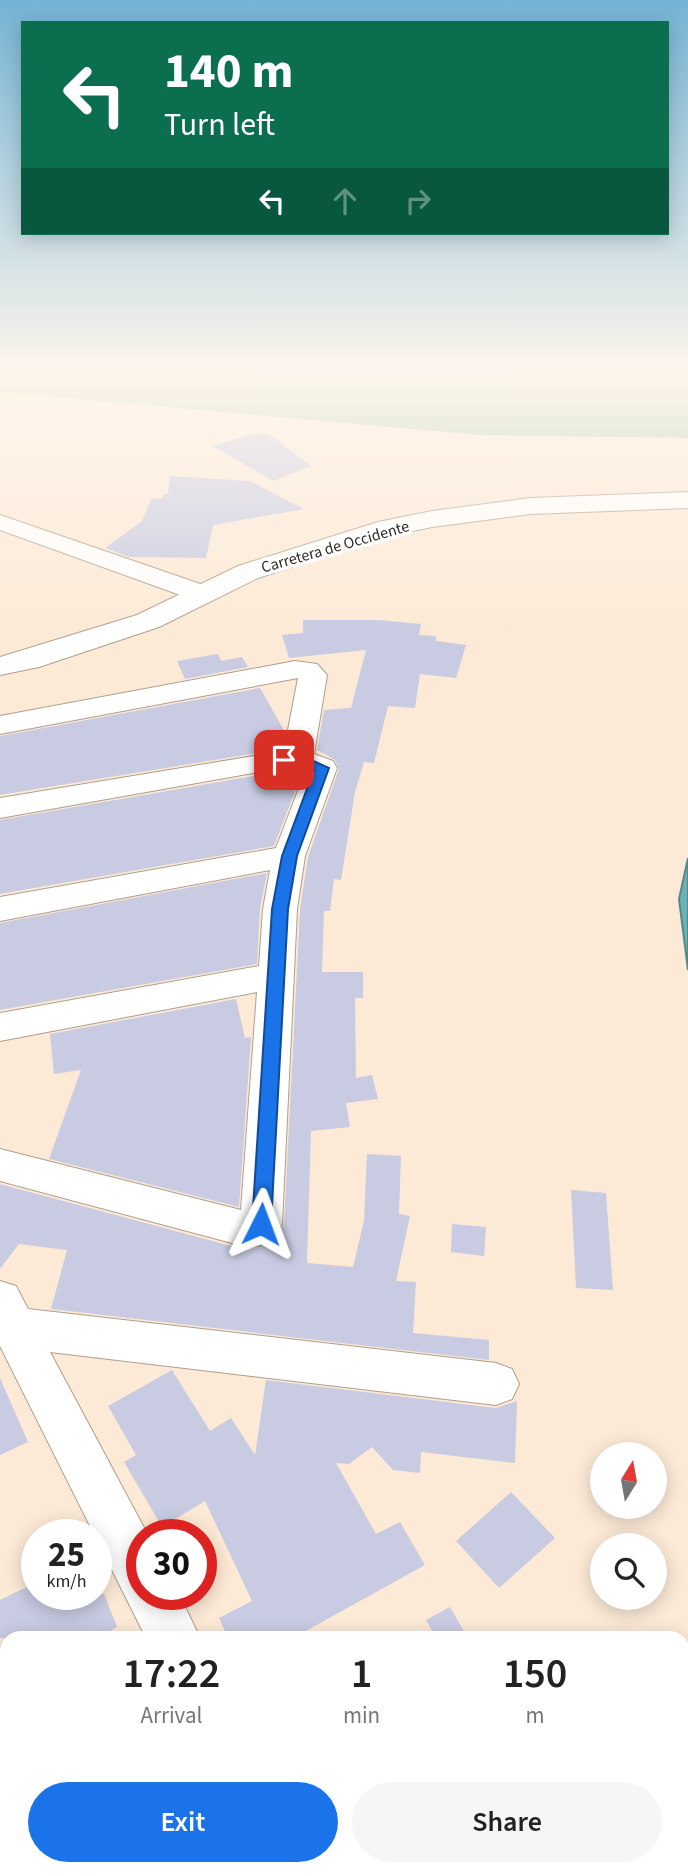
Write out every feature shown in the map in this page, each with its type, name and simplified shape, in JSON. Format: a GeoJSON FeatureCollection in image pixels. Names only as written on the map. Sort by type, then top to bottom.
{"type":"FeatureCollection","features":[{"type":"Feature","properties":{"kind":"main road","name":"Carretera de Occidente"},"geometry":{"type":"LineString","coordinates":[[0,666],[28,660],[148,621],[248,572],[378,530],[432,519],[530,506],[688,500]]}},
{"type":"Feature","properties":{"kind":"street"},"geometry":{"type":"LineString","coordinates":[[0,522],[203,594]]}},
{"type":"Feature","properties":{"kind":"street"},"geometry":{"type":"LineString","coordinates":[[0,724],[295,668],[307,670],[313,675],[298,759]]}},
{"type":"Feature","properties":{"kind":"street"},"geometry":{"type":"LineString","coordinates":[[0,808],[270,761],[298,759],[322,768],[289,856],[280,909],[261,1224],[247,1229],[0,1165]]}},
{"type":"Feature","properties":{"kind":"street"},"geometry":{"type":"LineString","coordinates":[[0,909],[289,856]]}},
{"type":"Feature","properties":{"kind":"street"},"geometry":{"type":"LineString","coordinates":[[0,1027],[274,976]]}},
{"type":"Feature","properties":{"kind":"street"},"geometry":{"type":"LineString","coordinates":[[4,1317],[496,1384]]}},
{"type":"Feature","properties":{"kind":"street"},"geometry":{"type":"LineString","coordinates":[[4,1317],[126,1546]]}},
{"type":"Feature","properties":{"kind":"street"},"geometry":{"type":"LineString","coordinates":[[159,1610],[170,1631]]}},
{"type":"Feature","properties":{"kind":"water"},"geometry":{"type":"Polygon","coordinates":[[[688,858],[688,970],[679,899],[688,858]]]}},
{"type":"Feature","properties":{"kind":"building"},"geometry":{"type":"Polygon","coordinates":[[[235,459],[301,459],[311,466],[273,481],[235,459]]]}},
{"type":"Feature","properties":{"kind":"building"},"geometry":{"type":"Polygon","coordinates":[[[170,476],[250,481],[304,509],[213,525],[206,558],[129,557],[105,548],[142,521],[152,498],[162,499],[164,494],[168,494],[170,476]]]}},
{"type":"Feature","properties":{"kind":"building"},"geometry":{"type":"Polygon","coordinates":[[[303,620],[379,620],[421,624],[419,635],[436,636],[436,641],[466,645],[456,678],[420,674],[415,708],[388,706],[374,763],[364,762],[355,792],[341,880],[334,879],[330,911],[324,911],[322,972],[363,972],[363,998],[355,998],[356,1078],[372,1075],[378,1099],[346,1103],[350,1127],[311,1131],[307,1263],[353,1267],[364,1221],[367,1154],[401,1156],[399,1214],[410,1216],[396,1281],[416,1282],[413,1333],[489,1340],[489,1360],[51,1309],[67,1250],[19,1244],[0,1269],[0,1184],[246,1250],[270,1244],[284,1225],[300,909],[308,857],[339,769],[335,760],[317,750],[324,710],[351,708],[366,650],[289,658],[282,635],[303,633],[303,620]]]}},
{"type":"Feature","properties":{"kind":"building"},"geometry":{"type":"Polygon","coordinates":[[[218,654],[221,661],[242,657],[248,667],[185,679],[177,661],[218,654]]]}},
{"type":"Feature","properties":{"kind":"building"},"geometry":{"type":"Polygon","coordinates":[[[260,688],[285,732],[282,749],[0,795],[0,736],[260,688]]]}},
{"type":"Feature","properties":{"kind":"building"},"geometry":{"type":"Polygon","coordinates":[[[270,773],[302,773],[274,846],[0,894],[0,820],[270,773]]]}},
{"type":"Feature","properties":{"kind":"building"},"geometry":{"type":"Polygon","coordinates":[[[267,873],[260,909],[257,964],[0,1010],[0,923],[267,873]]]}},
{"type":"Feature","properties":{"kind":"building"},"geometry":{"type":"Polygon","coordinates":[[[236,999],[245,1038],[251,1037],[239,1207],[49,1159],[81,1070],[54,1074],[50,1034],[236,999]]]}},
{"type":"Feature","properties":{"kind":"building"},"geometry":{"type":"Polygon","coordinates":[[[571,1190],[606,1193],[613,1290],[576,1288],[571,1190]]]}},
{"type":"Feature","properties":{"kind":"building"},"geometry":{"type":"Polygon","coordinates":[[[452,1224],[486,1227],[484,1256],[451,1252],[452,1224]]]}},
{"type":"Feature","properties":{"kind":"building"},"geometry":{"type":"Polygon","coordinates":[[[172,1370],[210,1431],[231,1418],[255,1455],[266,1380],[496,1408],[517,1401],[515,1463],[421,1452],[420,1473],[393,1470],[372,1447],[349,1464],[336,1463],[376,1534],[400,1522],[425,1565],[306,1631],[225,1631],[219,1618],[252,1601],[217,1527],[217,1519],[213,1519],[205,1501],[175,1519],[157,1519],[124,1462],[136,1455],[108,1406],[172,1370]]]}},
{"type":"Feature","properties":{"kind":"building"},"geometry":{"type":"Polygon","coordinates":[[[0,1378],[28,1442],[0,1455],[0,1378]]]}},
{"type":"Feature","properties":{"kind":"building"},"geometry":{"type":"Polygon","coordinates":[[[511,1492],[555,1538],[499,1588],[456,1541],[511,1492]]]}},
{"type":"Feature","properties":{"kind":"building"},"geometry":{"type":"Polygon","coordinates":[[[21,1590],[21,1610],[110,1610],[117,1627],[110,1631],[0,1631],[0,1600],[21,1590]]]}},
{"type":"Feature","properties":{"kind":"building"},"geometry":{"type":"Polygon","coordinates":[[[450,1607],[464,1631],[432,1631],[426,1620],[450,1607]]]}},
{"type":"Feature","properties":{"kind":"route"},"geometry":{"type":"LineString","coordinates":[[261,1224],[280,909],[289,856],[322,768],[298,759],[284,760]]}}]}
